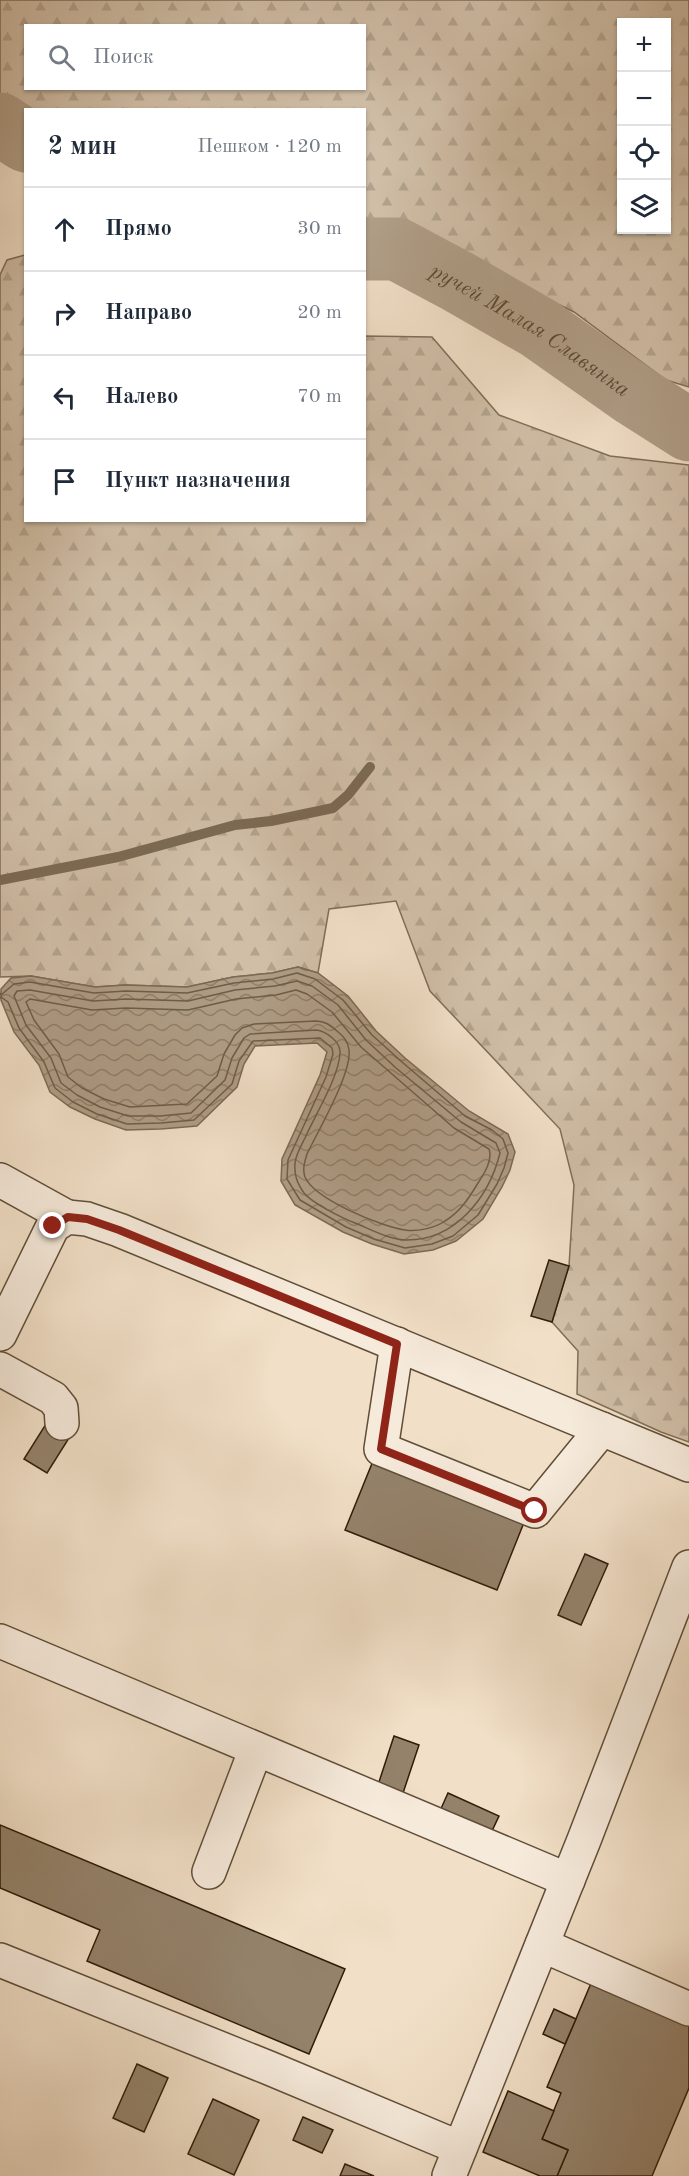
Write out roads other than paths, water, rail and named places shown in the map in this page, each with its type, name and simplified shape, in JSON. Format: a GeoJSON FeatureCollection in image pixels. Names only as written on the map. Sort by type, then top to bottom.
{"type":"FeatureCollection","features":[{"type":"Feature","properties":{"kind":"lane"},"geometry":{"type":"LineString","coordinates":[[0,1180],[68,1217],[87,1219],[119,1230],[689,1465]]}},
{"type":"Feature","properties":{"kind":"lane"},"geometry":{"type":"LineString","coordinates":[[0,1334],[53,1226],[68,1217]]}},
{"type":"Feature","properties":{"kind":"lane"},"geometry":{"type":"LineString","coordinates":[[397,1344],[381,1449],[535,1511],[602,1429]]}},
{"type":"Feature","properties":{"kind":"lane"},"geometry":{"type":"LineString","coordinates":[[0,1369],[53,1398],[61,1408],[62,1423]]}},
{"type":"Feature","properties":{"kind":"lane"},"geometry":{"type":"LineString","coordinates":[[0,1960],[269,2068],[454,2162],[568,1880],[689,1567]]}},
{"type":"Feature","properties":{"kind":"lane"},"geometry":{"type":"LineString","coordinates":[[0,1641],[568,1880]]}},
{"type":"Feature","properties":{"kind":"lane"},"geometry":{"type":"LineString","coordinates":[[209,1872],[256,1749]]}},
{"type":"Feature","properties":{"kind":"lane"},"geometry":{"type":"LineString","coordinates":[[542,1945],[689,2009]]}},
{"type":"Feature","properties":{"kind":"water"},"geometry":{"type":"Polygon","coordinates":[[[298,967],[318,973],[348,996],[376,1031],[405,1058],[469,1111],[508,1134],[515,1152],[502,1187],[483,1219],[456,1241],[433,1250],[404,1254],[343,1232],[295,1205],[281,1181],[282,1159],[320,1075],[327,1052],[317,1043],[255,1046],[244,1064],[237,1087],[197,1126],[126,1130],[70,1107],[50,1092],[39,1065],[14,1032],[1,1000],[1,989],[11,978],[31,976],[95,987],[125,985],[187,987],[298,967]]]}},
{"type":"Feature","properties":{"kind":"waterway","name":"ручей Малая Славянка"},"geometry":{"type":"LineString","coordinates":[[0,124],[24,140]]}},
{"type":"Feature","properties":{"kind":"waterway","name":"ручей Малая Славянка"},"geometry":{"type":"LineString","coordinates":[[366,249],[397,249],[457,281],[539,328],[634,395],[689,430]]}},
{"type":"Feature","properties":{"kind":"waterway"},"geometry":{"type":"LineString","coordinates":[[0,880],[118,857],[235,825],[271,821],[333,808],[348,795],[370,767]]}}]}
